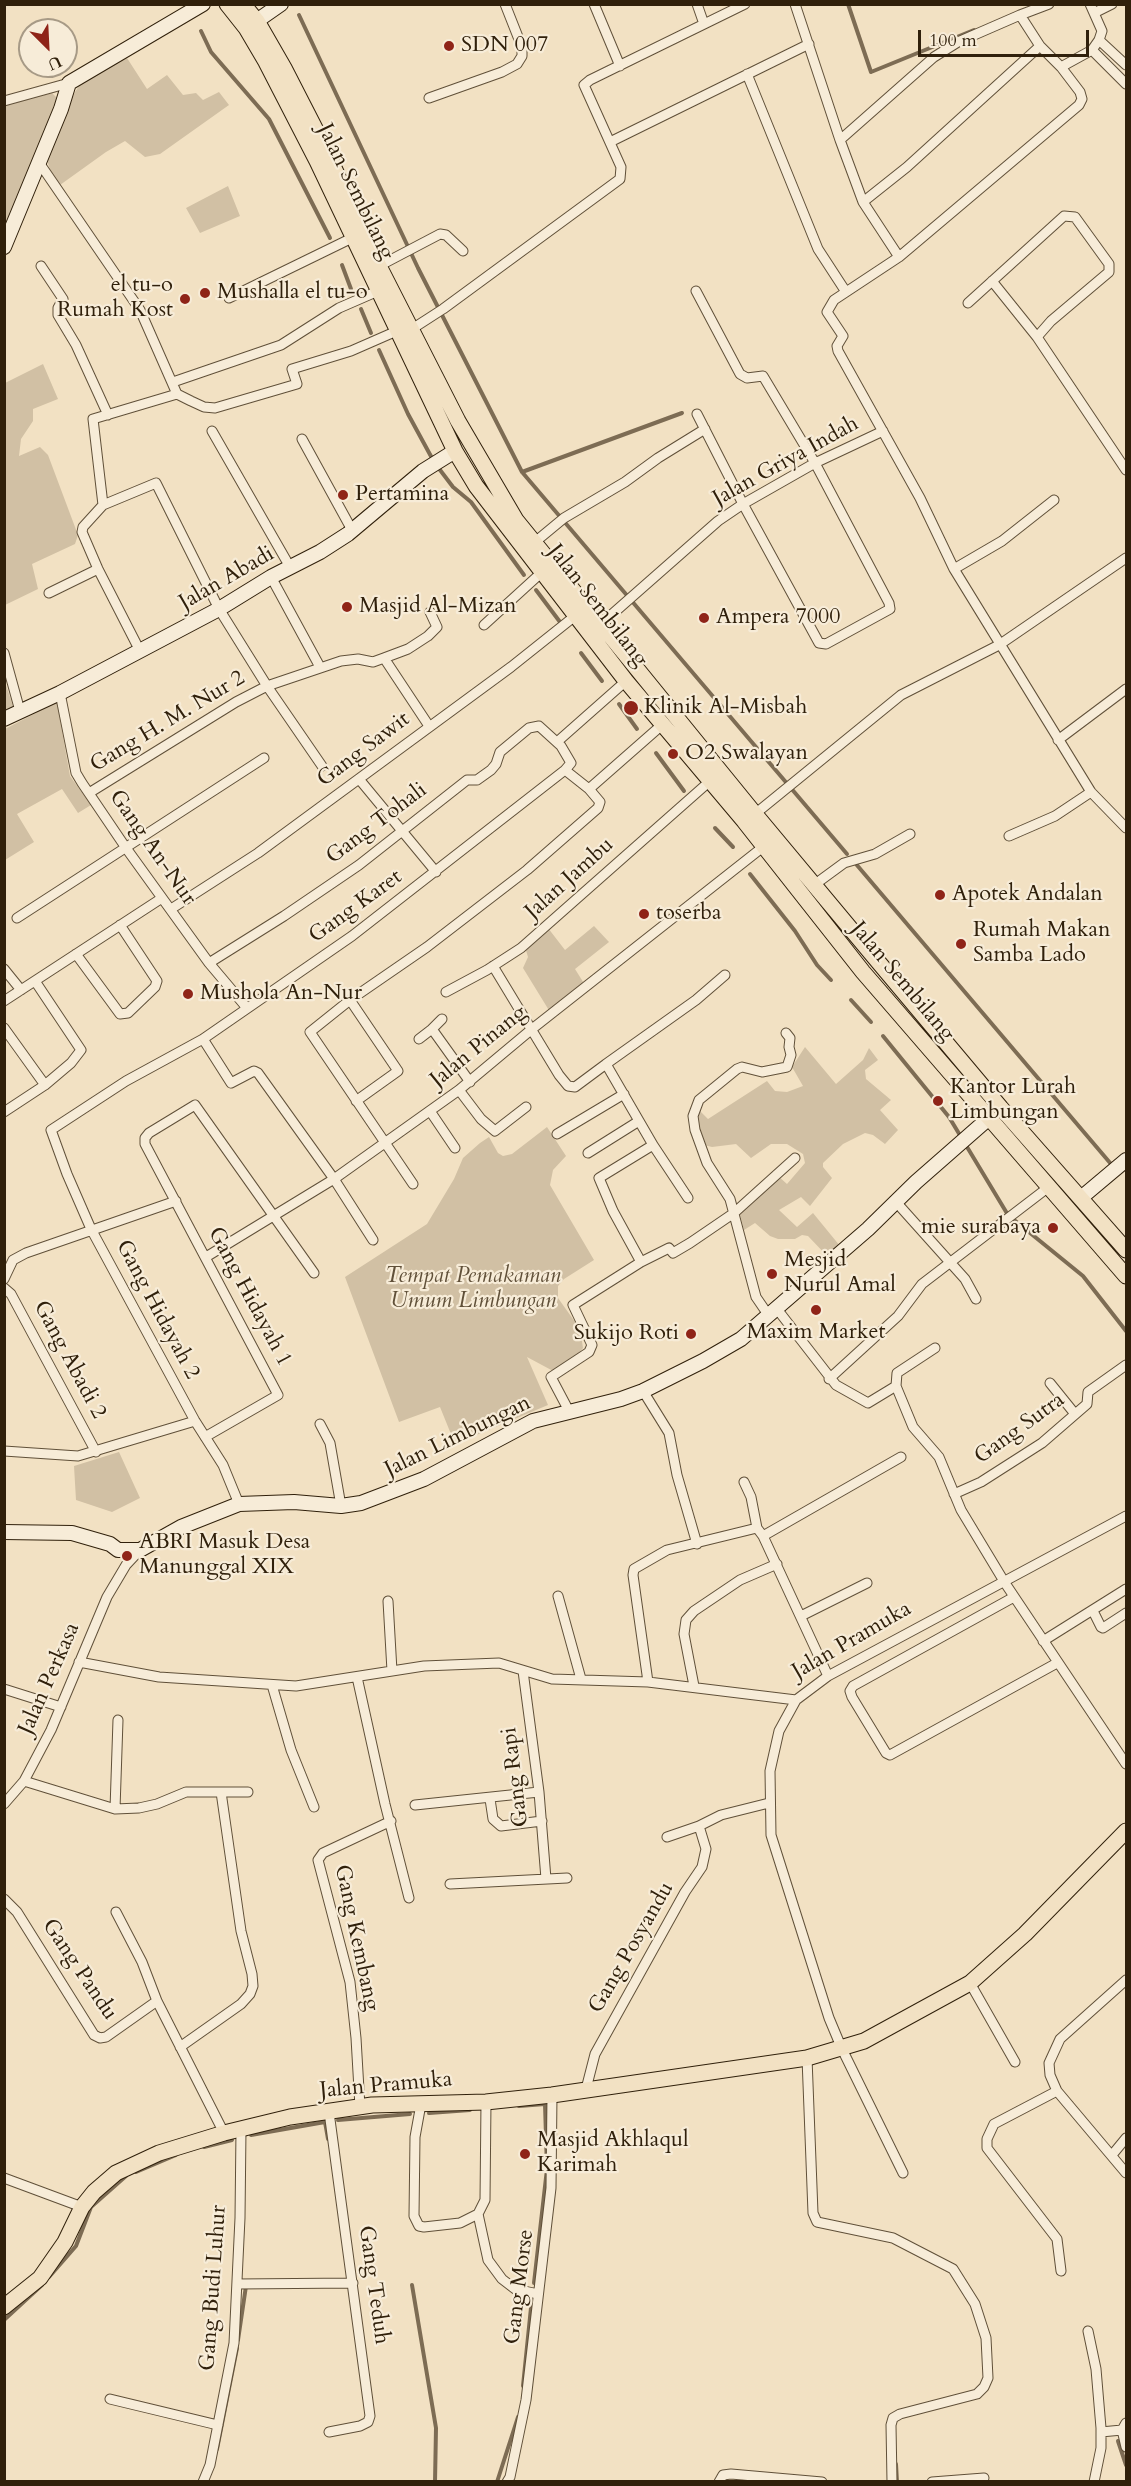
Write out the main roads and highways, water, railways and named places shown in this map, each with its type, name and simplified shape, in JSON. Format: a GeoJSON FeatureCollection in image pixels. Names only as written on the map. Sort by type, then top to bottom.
{"type":"FeatureCollection","features":[{"type":"Feature","properties":{"kind":"main road","name":"Jalan Sembilang"},"geometry":{"type":"LineString","coordinates":[[227,4],[251,25],[284,68],[325,148],[406,329],[450,454],[626,681],[710,781],[863,972],[1126,1276]]}},
{"type":"Feature","properties":{"kind":"main road","name":"Jalan Sembilang"},"geometry":{"type":"LineString","coordinates":[[243,4],[378,291],[406,329],[516,520],[814,885],[994,1100],[1082,1197],[1126,1250]]}},
{"type":"Feature","properties":{"kind":"main road","name":"Jalan Pramuka"},"geometry":{"type":"LineString","coordinates":[[4,2307],[40,2278],[65,2242],[82,2207],[94,2192],[116,2173],[159,2153],[224,2133],[290,2117],[360,2107],[486,2102],[552,2095],[807,2058],[864,2041],[970,1983],[1025,1934],[1126,1831]]}},
{"type":"Feature","properties":{"kind":"waterway"},"geometry":{"type":"LineString","coordinates":[[848,4],[871,72],[974,30]]}},
{"type":"Feature","properties":{"kind":"waterway"},"geometry":{"type":"LineString","coordinates":[[299,15],[418,268],[522,472],[847,854]]}},
{"type":"Feature","properties":{"kind":"waterway"},"geometry":{"type":"LineString","coordinates":[[201,31],[211,52],[269,119],[330,238]]}},
{"type":"Feature","properties":{"kind":"waterway"},"geometry":{"type":"LineString","coordinates":[[342,265],[351,289]]}},
{"type":"Feature","properties":{"kind":"waterway"},"geometry":{"type":"LineString","coordinates":[[361,309],[371,333]]}},
{"type":"Feature","properties":{"kind":"waterway"},"geometry":{"type":"LineString","coordinates":[[379,350],[408,414],[433,460]]}},
{"type":"Feature","properties":{"kind":"waterway"},"geometry":{"type":"LineString","coordinates":[[522,472],[682,413]]}},
{"type":"Feature","properties":{"kind":"waterway"},"geometry":{"type":"LineString","coordinates":[[437,466],[453,487],[471,502],[524,575]]}},
{"type":"Feature","properties":{"kind":"waterway"},"geometry":{"type":"LineString","coordinates":[[536,590],[560,622]]}},
{"type":"Feature","properties":{"kind":"waterway"},"geometry":{"type":"LineString","coordinates":[[581,653],[602,681]]}},
{"type":"Feature","properties":{"kind":"waterway"},"geometry":{"type":"LineString","coordinates":[[619,704],[637,729]]}},
{"type":"Feature","properties":{"kind":"waterway"},"geometry":{"type":"LineString","coordinates":[[656,753],[684,791]]}},
{"type":"Feature","properties":{"kind":"waterway"},"geometry":{"type":"LineString","coordinates":[[715,828],[733,847]]}},
{"type":"Feature","properties":{"kind":"waterway"},"geometry":{"type":"LineString","coordinates":[[856,864],[1111,1164]]}},
{"type":"Feature","properties":{"kind":"waterway"},"geometry":{"type":"LineString","coordinates":[[750,874],[795,931],[817,965],[831,980]]}},
{"type":"Feature","properties":{"kind":"waterway"},"geometry":{"type":"LineString","coordinates":[[851,1000],[871,1022]]}},
{"type":"Feature","properties":{"kind":"waterway"},"geometry":{"type":"LineString","coordinates":[[883,1036],[949,1117],[1008,1215],[1083,1276],[1126,1331]]}},
{"type":"Feature","properties":{"kind":"waterway"},"geometry":{"type":"LineString","coordinates":[[519,2106],[545,2104],[547,2169],[534,2283]]}},
{"type":"Feature","properties":{"kind":"waterway"},"geometry":{"type":"LineString","coordinates":[[429,2113],[470,2110]]}},
{"type":"Feature","properties":{"kind":"waterway"},"geometry":{"type":"LineString","coordinates":[[338,2120],[410,2114]]}},
{"type":"Feature","properties":{"kind":"waterway"},"geometry":{"type":"LineString","coordinates":[[325,2122],[328,2139]]}},
{"type":"Feature","properties":{"kind":"waterway"},"geometry":{"type":"LineString","coordinates":[[251,2135],[325,2122]]}},
{"type":"Feature","properties":{"kind":"waterway"},"geometry":{"type":"LineString","coordinates":[[204,2147],[232,2140]]}},
{"type":"Feature","properties":{"kind":"waterway"},"geometry":{"type":"LineString","coordinates":[[136,2172],[176,2155]]}},
{"type":"Feature","properties":{"kind":"waterway"},"geometry":{"type":"LineString","coordinates":[[49,2277],[76,2246],[91,2207],[126,2176]]}},
{"type":"Feature","properties":{"kind":"waterway"},"geometry":{"type":"LineString","coordinates":[[4,2320],[42,2285]]}},
{"type":"Feature","properties":{"kind":"waterway"},"geometry":{"type":"LineString","coordinates":[[412,2285],[436,2428],[435,2482]]}},
{"type":"Feature","properties":{"kind":"waterway"},"geometry":{"type":"LineString","coordinates":[[238,2340],[246,2286]]}},
{"type":"Feature","properties":{"kind":"waterway"},"geometry":{"type":"LineString","coordinates":[[523,2386],[532,2298]]}},
{"type":"Feature","properties":{"kind":"waterway"},"geometry":{"type":"LineString","coordinates":[[217,2449],[237,2348]]}},
{"type":"Feature","properties":{"kind":"waterway"},"geometry":{"type":"LineString","coordinates":[[497,2482],[518,2417]]}},
{"type":"Feature","properties":{"kind":"waterway"},"geometry":{"type":"LineString","coordinates":[[1118,2441],[1126,2465]]}},
{"type":"Feature","properties":{"kind":"waterway"},"geometry":{"type":"LineString","coordinates":[[896,2464],[897,2482]]}},
{"type":"Feature","properties":{"kind":"place","name":"SDN 007"},"geometry":{"type":"Point","coordinates":[449,46]}},
{"type":"Feature","properties":{"kind":"place","name":"Mushalla el tu-o"},"geometry":{"type":"Point","coordinates":[205,293]}},
{"type":"Feature","properties":{"kind":"place","name":"el tu-o Rumah Kost"},"geometry":{"type":"Point","coordinates":[185,299]}},
{"type":"Feature","properties":{"kind":"place","name":"Pertamina"},"geometry":{"type":"Point","coordinates":[343,495]}},
{"type":"Feature","properties":{"kind":"place","name":"Masjid Al-Mizan"},"geometry":{"type":"Point","coordinates":[347,607]}},
{"type":"Feature","properties":{"kind":"place","name":"Ampera 7000"},"geometry":{"type":"Point","coordinates":[704,618]}},
{"type":"Feature","properties":{"kind":"place","name":"Klinik Al-Misbah"},"geometry":{"type":"Point","coordinates":[631,708]}},
{"type":"Feature","properties":{"kind":"place","name":"O2 Swalayan"},"geometry":{"type":"Point","coordinates":[673,754]}},
{"type":"Feature","properties":{"kind":"place","name":"Apotek Andalan"},"geometry":{"type":"Point","coordinates":[940,895]}},
{"type":"Feature","properties":{"kind":"place","name":"toserba"},"geometry":{"type":"Point","coordinates":[644,914]}},
{"type":"Feature","properties":{"kind":"place","name":"Rumah Makan Samba Lado"},"geometry":{"type":"Point","coordinates":[961,944]}},
{"type":"Feature","properties":{"kind":"place","name":"Mushola An-Nur"},"geometry":{"type":"Point","coordinates":[188,994]}},
{"type":"Feature","properties":{"kind":"place","name":"Kantor Lurah Limbungan"},"geometry":{"type":"Point","coordinates":[938,1101]}},
{"type":"Feature","properties":{"kind":"place","name":"mie surabaya"},"geometry":{"type":"Point","coordinates":[1053,1228]}},
{"type":"Feature","properties":{"kind":"place","name":"Mesjid Nurul Amal"},"geometry":{"type":"Point","coordinates":[772,1274]}},
{"type":"Feature","properties":{"kind":"place","name":"Maxim Market"},"geometry":{"type":"Point","coordinates":[816,1310]}},
{"type":"Feature","properties":{"kind":"place","name":"Sukijo Roti"},"geometry":{"type":"Point","coordinates":[691,1334]}},
{"type":"Feature","properties":{"kind":"place","name":"ABRI Masuk Desa Manunggal XIX"},"geometry":{"type":"Point","coordinates":[127,1556]}},
{"type":"Feature","properties":{"kind":"place","name":"Masjid Akhlaqul Karimah"},"geometry":{"type":"Point","coordinates":[525,2154]}},
{"type":"Feature","properties":{"kind":"park label","name":"Tempat Pemakaman Umum Limbungan"},"geometry":{"type":"Point","coordinates":[473,1290]}}]}
